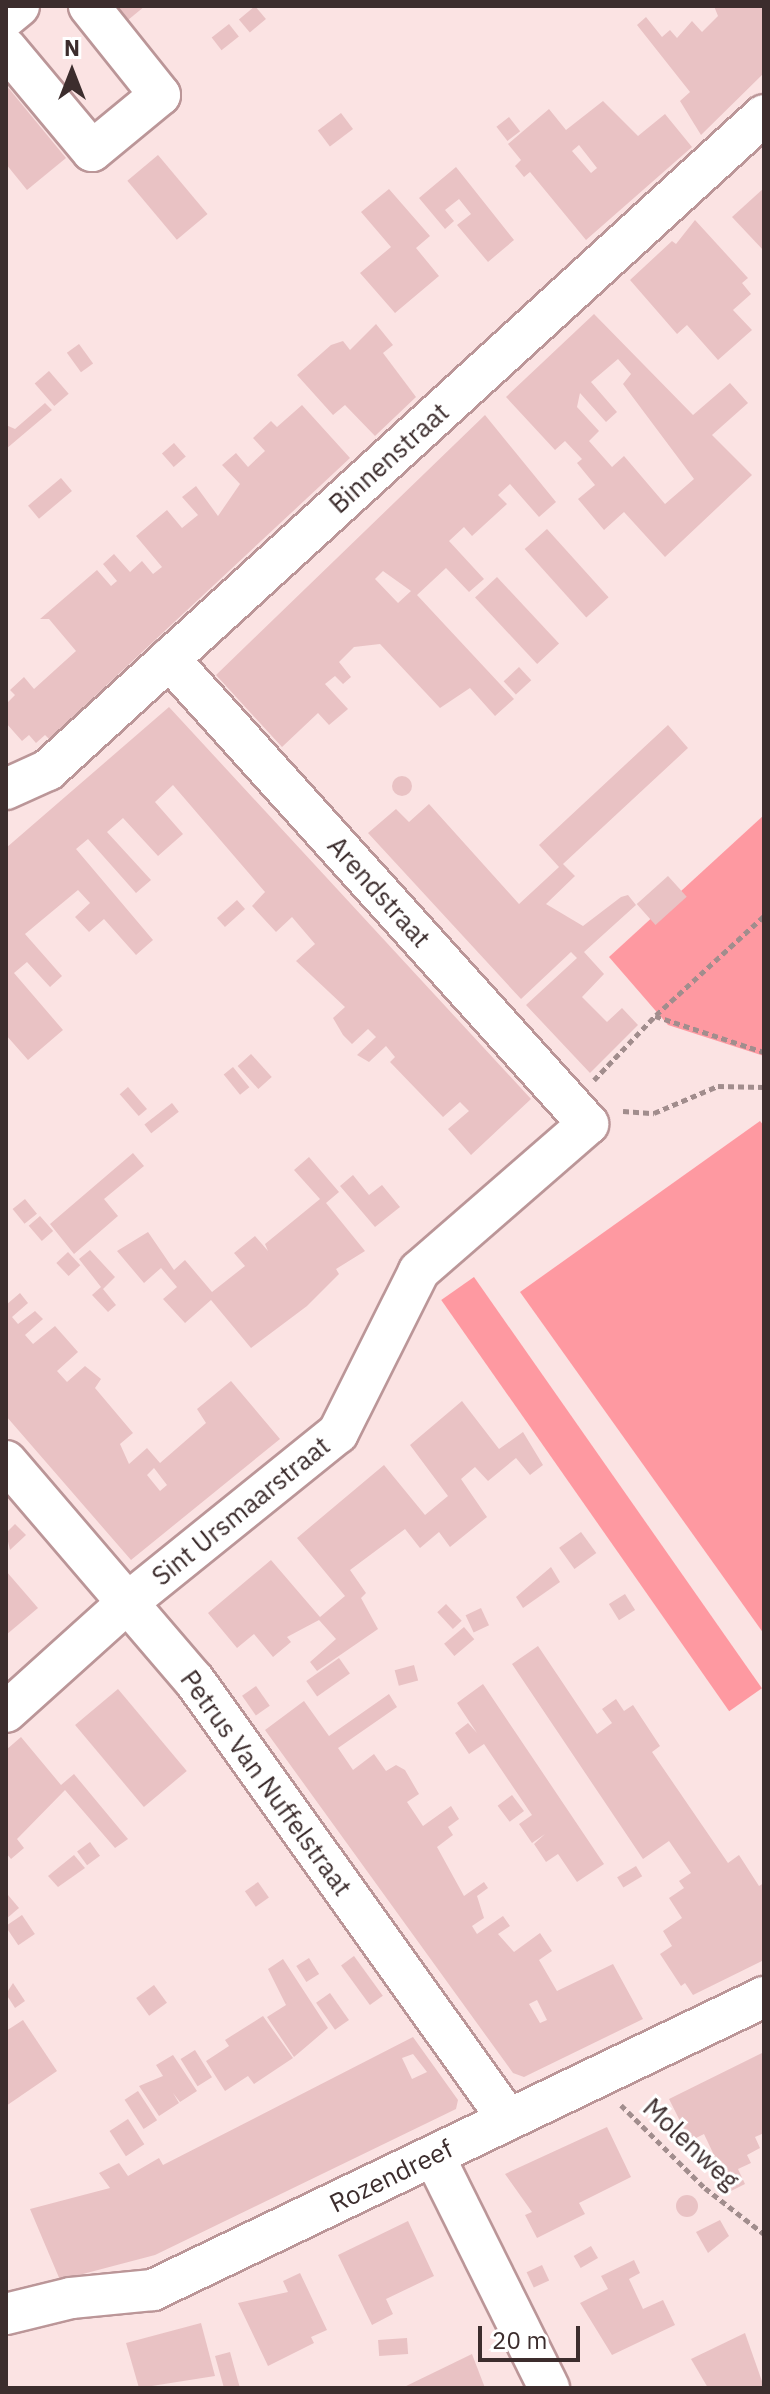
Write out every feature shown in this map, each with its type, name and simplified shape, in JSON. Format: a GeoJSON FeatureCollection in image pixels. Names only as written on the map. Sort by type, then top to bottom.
{"type":"FeatureCollection","features":[{"type":"Feature","properties":{"kind":"street"},"geometry":{"type":"LineString","coordinates":[[6,17],[19,6]]}},
{"type":"Feature","properties":{"kind":"street"},"geometry":{"type":"LineString","coordinates":[[6,48],[92,151],[160,95],[89,6]]}},
{"type":"Feature","properties":{"kind":"street","name":"Binnenstraat"},"geometry":{"type":"LineString","coordinates":[[6,789],[48,770],[764,115]]}},
{"type":"Feature","properties":{"kind":"street","name":"Arendstraat"},"geometry":{"type":"LineString","coordinates":[[169,659],[579,1114]]}},
{"type":"Feature","properties":{"kind":"street","name":"Sint Ursmaarstraat"},"geometry":{"type":"LineString","coordinates":[[6,1712],[127,1603],[338,1433],[419,1271],[579,1114]]}},
{"type":"Feature","properties":{"kind":"street","name":"Petrus Van Nuffelstraat"},"geometry":{"type":"LineString","coordinates":[[6,1461],[194,1680],[508,2119]]}},
{"type":"Feature","properties":{"kind":"street","name":"Rozendreef"},"geometry":{"type":"LineString","coordinates":[[6,2314],[71,2298],[153,2290],[764,1997]]}},
{"type":"Feature","properties":{"kind":"street"},"geometry":{"type":"LineString","coordinates":[[434,2156],[549,2388]]}},
{"type":"Feature","properties":{"kind":"path"},"geometry":{"type":"LineString","coordinates":[[579,1114],[655,1016],[764,916]]}},
{"type":"Feature","properties":{"kind":"path"},"geometry":{"type":"LineString","coordinates":[[655,1016],[764,1052]]}},
{"type":"Feature","properties":{"kind":"path"},"geometry":{"type":"LineString","coordinates":[[579,1114],[654,1113],[718,1086],[764,1087]]}},
{"type":"Feature","properties":{"kind":"path","name":"Molenweg"},"geometry":{"type":"LineString","coordinates":[[595,2079],[705,2188],[764,2234]]}},
{"type":"Feature","properties":{"kind":"shaded area"},"geometry":{"type":"Polygon","coordinates":[[[764,815],[764,1056],[668,1025],[609,957],[764,815]]]}},
{"type":"Feature","properties":{"kind":"shaded area"},"geometry":{"type":"Polygon","coordinates":[[[760,1121],[764,1126],[764,1634],[520,1292],[760,1121]]]}},
{"type":"Feature","properties":{"kind":"shaded area"},"geometry":{"type":"Polygon","coordinates":[[[474,1277],[762,1688],[729,1711],[441,1300],[474,1277]]]}},
{"type":"Feature","properties":{"kind":"building"},"geometry":{"type":"Polygon","coordinates":[[[116,6],[145,6],[128,20],[116,6]]]}},
{"type":"Feature","properties":{"kind":"building"},"geometry":{"type":"Polygon","coordinates":[[[255,6],[266,19],[250,33],[239,19],[255,6]]]}},
{"type":"Feature","properties":{"kind":"building"},"geometry":{"type":"Polygon","coordinates":[[[714,6],[764,6],[764,73],[701,135],[680,101],[690,92],[637,25],[646,17],[662,37],[670,30],[677,38],[692,21],[702,32],[718,16],[714,6]]]}},
{"type":"Feature","properties":{"kind":"building"},"geometry":{"type":"Polygon","coordinates":[[[229,24],[239,37],[222,50],[212,38],[229,24]]]}},
{"type":"Feature","properties":{"kind":"building"},"geometry":{"type":"Polygon","coordinates":[[[6,85],[66,158],[27,190],[6,164],[6,85]]]}},
{"type":"Feature","properties":{"kind":"building"},"geometry":{"type":"Polygon","coordinates":[[[603,101],[638,136],[665,114],[692,147],[586,240],[530,172],[524,177],[515,166],[521,160],[508,144],[549,109],[566,130],[603,101]],[[579,145],[572,151],[591,173],[597,168],[579,145]]]}},
{"type":"Feature","properties":{"kind":"building"},"geometry":{"type":"Polygon","coordinates":[[[341,113],[353,129],[330,146],[318,130],[341,113]]]}},
{"type":"Feature","properties":{"kind":"building"},"geometry":{"type":"Polygon","coordinates":[[[509,117],[520,131],[507,141],[496,127],[509,117]]]}},
{"type":"Feature","properties":{"kind":"building"},"geometry":{"type":"Polygon","coordinates":[[[158,155],[207,214],[177,240],[127,181],[158,155]]]}},
{"type":"Feature","properties":{"kind":"building"},"geometry":{"type":"Polygon","coordinates":[[[456,167],[514,240],[488,262],[457,225],[471,214],[459,199],[445,210],[454,221],[445,229],[419,198],[456,167]]]}},
{"type":"Feature","properties":{"kind":"building"},"geometry":{"type":"Polygon","coordinates":[[[764,188],[764,251],[732,217],[764,188]]]}},
{"type":"Feature","properties":{"kind":"building"},"geometry":{"type":"Polygon","coordinates":[[[389,189],[430,236],[416,248],[439,276],[395,313],[360,273],[391,247],[361,212],[389,189]]]}},
{"type":"Feature","properties":{"kind":"building"},"geometry":{"type":"Polygon","coordinates":[[[695,220],[748,278],[742,283],[751,294],[733,310],[752,330],[718,360],[687,325],[677,334],[630,280],[672,241],[676,244],[695,220]]]}},
{"type":"Feature","properties":{"kind":"building"},"geometry":{"type":"Polygon","coordinates":[[[594,314],[693,415],[730,383],[748,403],[712,435],[752,475],[665,557],[624,512],[604,530],[578,499],[595,485],[577,463],[582,459],[565,441],[555,450],[506,397],[594,314]],[[618,359],[591,382],[617,412],[606,422],[580,393],[577,407],[599,431],[589,441],[612,467],[624,456],[665,504],[694,479],[623,384],[631,374],[618,359]]]}},
{"type":"Feature","properties":{"kind":"building"},"geometry":{"type":"Polygon","coordinates":[[[376,324],[393,345],[383,353],[416,397],[375,436],[345,405],[333,415],[297,375],[331,345],[343,341],[350,350],[376,324]]]}},
{"type":"Feature","properties":{"kind":"building"},"geometry":{"type":"Polygon","coordinates":[[[79,344],[93,363],[81,372],[67,353],[79,344]]]}},
{"type":"Feature","properties":{"kind":"building"},"geometry":{"type":"Polygon","coordinates":[[[49,371],[69,394],[54,406],[35,383],[49,371]]]}},
{"type":"Feature","properties":{"kind":"building"},"geometry":{"type":"Polygon","coordinates":[[[45,403],[52,410],[6,449],[6,425],[15,429],[45,403]]]}},
{"type":"Feature","properties":{"kind":"building"},"geometry":{"type":"Polygon","coordinates":[[[302,405],[350,458],[49,739],[45,735],[36,743],[29,735],[22,741],[6,723],[6,704],[15,695],[10,690],[24,677],[34,689],[76,651],[49,619],[40,619],[97,570],[111,586],[117,581],[103,564],[114,554],[130,572],[142,561],[153,574],[162,567],[136,536],[167,510],[182,528],[198,515],[182,497],[196,486],[218,516],[240,484],[222,465],[236,453],[248,467],[265,451],[253,438],[271,421],[277,427],[302,405]]]}},
{"type":"Feature","properties":{"kind":"building"},"geometry":{"type":"Polygon","coordinates":[[[485,415],[556,502],[539,517],[510,484],[498,495],[507,504],[472,536],[464,527],[449,541],[484,579],[469,592],[446,568],[417,595],[514,699],[495,716],[470,688],[440,708],[380,644],[354,647],[339,662],[351,677],[343,684],[335,676],[325,684],[348,709],[329,725],[318,713],[282,747],[216,675],[485,415]],[[383,571],[375,579],[398,603],[411,591],[383,571]]]}},
{"type":"Feature","properties":{"kind":"building"},"geometry":{"type":"Polygon","coordinates":[[[174,443],[186,457],[174,467],[162,453],[174,443]]]}},
{"type":"Feature","properties":{"kind":"building"},"geometry":{"type":"Polygon","coordinates":[[[61,478],[72,491],[39,519],[28,506],[61,478]]]}},
{"type":"Feature","properties":{"kind":"building"},"geometry":{"type":"Polygon","coordinates":[[[547,529],[609,597],[586,617],[525,549],[547,529]]]}},
{"type":"Feature","properties":{"kind":"building"},"geometry":{"type":"Polygon","coordinates":[[[497,577],[559,644],[537,664],[475,597],[497,577]]]}},
{"type":"Feature","properties":{"kind":"building"},"geometry":{"type":"Polygon","coordinates":[[[519,667],[531,680],[516,694],[504,681],[519,667]]]}},
{"type":"Feature","properties":{"kind":"building"},"geometry":{"type":"Polygon","coordinates":[[[169,707],[531,1099],[471,1155],[448,1129],[469,1111],[460,1102],[443,1117],[390,1062],[395,1057],[386,1046],[369,1062],[357,1055],[376,1037],[368,1029],[352,1044],[343,1035],[333,1018],[345,1007],[296,961],[315,944],[292,917],[276,932],[252,906],[265,892],[173,785],[155,802],[183,834],[158,856],[123,818],[107,832],[151,880],[136,893],[88,839],[76,849],[153,940],[136,955],[104,919],[89,932],[75,917],[90,903],[78,890],[25,934],[62,976],[50,987],[27,962],[14,973],[63,1030],[28,1060],[6,1035],[6,848],[169,707]]]}},
{"type":"Feature","properties":{"kind":"building"},"geometry":{"type":"Polygon","coordinates":[[[668,725],[688,748],[563,864],[575,876],[546,904],[583,926],[621,897],[628,895],[636,905],[584,952],[604,974],[582,997],[607,1022],[622,1008],[638,1025],[590,1073],[526,1005],[577,958],[571,952],[521,999],[368,833],[396,809],[409,822],[429,804],[519,904],[559,867],[539,845],[668,725]]]}},
{"type":"Feature","properties":{"kind":"building"},"geometry":{"type":"Polygon","coordinates":[[[402,776],[409,779],[412,786],[409,793],[402,796],[395,793],[392,786],[395,779],[402,776]]]}},
{"type":"Feature","properties":{"kind":"building"},"geometry":{"type":"Polygon","coordinates":[[[668,876],[687,897],[656,925],[637,904],[668,876]]]}},
{"type":"Feature","properties":{"kind":"building"},"geometry":{"type":"Polygon","coordinates":[[[237,900],[245,909],[225,927],[217,918],[237,900]]]}},
{"type":"Feature","properties":{"kind":"building"},"geometry":{"type":"Polygon","coordinates":[[[251,1054],[272,1077],[258,1089],[238,1066],[251,1054]]]}},
{"type":"Feature","properties":{"kind":"building"},"geometry":{"type":"Polygon","coordinates":[[[233,1067],[249,1087],[240,1095],[224,1075],[233,1067]]]}},
{"type":"Feature","properties":{"kind":"building"},"geometry":{"type":"Polygon","coordinates":[[[128,1087],[147,1109],[139,1116],[120,1094],[128,1087]]]}},
{"type":"Feature","properties":{"kind":"building"},"geometry":{"type":"Polygon","coordinates":[[[172,1103],[179,1112],[151,1133],[144,1125],[172,1103]]]}},
{"type":"Feature","properties":{"kind":"building"},"geometry":{"type":"Polygon","coordinates":[[[133,1153],[144,1166],[104,1199],[118,1216],[74,1254],[50,1224],[133,1153]]]}},
{"type":"Feature","properties":{"kind":"building"},"geometry":{"type":"Polygon","coordinates":[[[309,1157],[339,1192],[326,1203],[365,1251],[336,1269],[339,1274],[307,1306],[251,1348],[211,1300],[185,1323],[163,1299],[177,1287],[161,1268],[144,1283],[117,1251],[148,1232],[174,1270],[185,1260],[212,1292],[245,1266],[234,1253],[255,1236],[268,1251],[265,1244],[320,1199],[294,1170],[309,1157]]]}},
{"type":"Feature","properties":{"kind":"building"},"geometry":{"type":"Polygon","coordinates":[[[353,1175],[369,1195],[382,1185],[400,1207],[375,1227],[340,1186],[353,1175]]]}},
{"type":"Feature","properties":{"kind":"building"},"geometry":{"type":"Polygon","coordinates":[[[25,1199],[37,1214],[25,1224],[13,1209],[25,1199]]]}},
{"type":"Feature","properties":{"kind":"building"},"geometry":{"type":"Polygon","coordinates":[[[40,1216],[53,1231],[42,1241],[29,1226],[40,1216]]]}},
{"type":"Feature","properties":{"kind":"building"},"geometry":{"type":"Polygon","coordinates":[[[90,1250],[115,1277],[103,1289],[116,1305],[108,1312],[92,1295],[101,1287],[79,1259],[90,1250]]]}},
{"type":"Feature","properties":{"kind":"building"},"geometry":{"type":"Polygon","coordinates":[[[68,1252],[80,1265],[69,1276],[56,1263],[68,1252]]]}},
{"type":"Feature","properties":{"kind":"building"},"geometry":{"type":"Polygon","coordinates":[[[20,1293],[28,1303],[12,1317],[18,1324],[35,1311],[43,1319],[25,1335],[33,1344],[55,1326],[78,1352],[57,1371],[67,1382],[85,1366],[101,1379],[95,1388],[133,1433],[120,1444],[129,1464],[147,1448],[160,1463],[206,1423],[197,1409],[231,1381],[280,1439],[131,1560],[6,1416],[6,1305],[20,1293]],[[154,1468],[147,1475],[160,1491],[167,1485],[154,1468]]]}},
{"type":"Feature","properties":{"kind":"building"},"geometry":{"type":"Polygon","coordinates":[[[462,1401],[499,1449],[523,1432],[543,1465],[530,1475],[516,1458],[488,1481],[475,1467],[461,1479],[487,1517],[450,1547],[439,1532],[420,1548],[405,1529],[350,1570],[366,1593],[361,1598],[378,1629],[317,1671],[310,1662],[336,1639],[319,1620],[287,1637],[291,1642],[273,1657],[254,1634],[237,1648],[208,1613],[271,1560],[320,1617],[345,1596],[297,1538],[384,1465],[425,1515],[448,1496],[410,1445],[462,1401]]]}},
{"type":"Feature","properties":{"kind":"building"},"geometry":{"type":"Polygon","coordinates":[[[15,1524],[26,1535],[10,1550],[6,1533],[15,1524]]]}},
{"type":"Feature","properties":{"kind":"building"},"geometry":{"type":"Polygon","coordinates":[[[581,1532],[596,1553],[574,1569],[559,1548],[581,1532]]]}},
{"type":"Feature","properties":{"kind":"building"},"geometry":{"type":"Polygon","coordinates":[[[551,1567],[560,1582],[523,1608],[516,1597],[551,1567]]]}},
{"type":"Feature","properties":{"kind":"building"},"geometry":{"type":"Polygon","coordinates":[[[6,1571],[38,1608],[6,1635],[6,1571]]]}},
{"type":"Feature","properties":{"kind":"building"},"geometry":{"type":"Polygon","coordinates":[[[625,1594],[635,1610],[619,1620],[609,1604],[625,1594]]]}},
{"type":"Feature","properties":{"kind":"building"},"geometry":{"type":"Polygon","coordinates":[[[446,1604],[462,1621],[453,1629],[437,1612],[446,1604]]]}},
{"type":"Feature","properties":{"kind":"building"},"geometry":{"type":"Polygon","coordinates":[[[481,1608],[489,1625],[474,1632],[466,1615],[481,1608]]]}},
{"type":"Feature","properties":{"kind":"building"},"geometry":{"type":"Polygon","coordinates":[[[464,1627],[474,1639],[454,1656],[444,1644],[464,1627]]]}},
{"type":"Feature","properties":{"kind":"building"},"geometry":{"type":"Polygon","coordinates":[[[538,1646],[597,1734],[612,1723],[602,1709],[616,1699],[624,1711],[633,1705],[660,1746],[652,1752],[728,1863],[739,1855],[759,1886],[764,1883],[764,1960],[693,1995],[685,1983],[681,1986],[660,1954],[672,1946],[663,1931],[682,1918],[669,1898],[684,1888],[679,1881],[691,1873],[669,1841],[643,1859],[512,1664],[538,1646]]]}},
{"type":"Feature","properties":{"kind":"building"},"geometry":{"type":"Polygon","coordinates":[[[339,1658],[350,1674],[317,1697],[306,1681],[339,1658]]]}},
{"type":"Feature","properties":{"kind":"building"},"geometry":{"type":"Polygon","coordinates":[[[414,1665],[418,1680],[399,1686],[395,1670],[414,1665]]]}},
{"type":"Feature","properties":{"kind":"building"},"geometry":{"type":"Polygon","coordinates":[[[483,1684],[604,1864],[577,1882],[558,1854],[546,1862],[534,1844],[545,1834],[532,1843],[519,1824],[532,1815],[484,1744],[469,1754],[455,1733],[468,1723],[477,1733],[457,1703],[483,1684]]]}},
{"type":"Feature","properties":{"kind":"building"},"geometry":{"type":"Polygon","coordinates":[[[256,1686],[270,1706],[256,1715],[242,1696],[256,1686]]]}},
{"type":"Feature","properties":{"kind":"building"},"geometry":{"type":"Polygon","coordinates":[[[118,1689],[187,1771],[144,1807],[75,1725],[118,1689]]]}},
{"type":"Feature","properties":{"kind":"building"},"geometry":{"type":"Polygon","coordinates":[[[389,1694],[397,1707],[338,1748],[353,1770],[374,1754],[386,1771],[396,1765],[405,1770],[419,1794],[407,1802],[423,1826],[451,1806],[459,1819],[448,1827],[453,1835],[437,1847],[464,1896],[484,1882],[488,1888],[477,1896],[484,1918],[472,1926],[477,1934],[503,1916],[510,1926],[498,1934],[514,1952],[540,1933],[552,1951],[539,1960],[557,1991],[613,1964],[643,2019],[524,2077],[513,2073],[265,1730],[304,1701],[329,1736],[389,1694]],[[537,2000],[529,2004],[540,2023],[547,2020],[537,2000]]]}},
{"type":"Feature","properties":{"kind":"building"},"geometry":{"type":"Polygon","coordinates":[[[21,1737],[61,1785],[74,1774],[128,1839],[115,1848],[65,1790],[17,1839],[24,1848],[11,1859],[6,1853],[6,1750],[21,1737]]]}},
{"type":"Feature","properties":{"kind":"building"},"geometry":{"type":"Polygon","coordinates":[[[512,1795],[524,1811],[510,1822],[498,1806],[512,1795]]]}},
{"type":"Feature","properties":{"kind":"building"},"geometry":{"type":"Polygon","coordinates":[[[90,1842],[100,1856],[87,1865],[77,1851],[90,1842]]]}},
{"type":"Feature","properties":{"kind":"building"},"geometry":{"type":"Polygon","coordinates":[[[74,1855],[85,1868],[58,1887],[48,1876],[74,1855]]]}},
{"type":"Feature","properties":{"kind":"building"},"geometry":{"type":"Polygon","coordinates":[[[636,1866],[642,1876],[623,1888],[617,1877],[636,1866]]]}},
{"type":"Feature","properties":{"kind":"building"},"geometry":{"type":"Polygon","coordinates":[[[258,1882],[269,1898],[256,1907],[245,1891],[258,1882]]]}},
{"type":"Feature","properties":{"kind":"building"},"geometry":{"type":"Polygon","coordinates":[[[6,1896],[19,1908],[6,1919],[6,1896]]]}},
{"type":"Feature","properties":{"kind":"building"},"geometry":{"type":"Polygon","coordinates":[[[22,1915],[35,1934],[18,1945],[6,1926],[22,1915]]]}},
{"type":"Feature","properties":{"kind":"building"},"geometry":{"type":"Polygon","coordinates":[[[354,1956],[383,1996],[370,2005],[341,1965],[354,1956]]]}},
{"type":"Feature","properties":{"kind":"building"},"geometry":{"type":"Polygon","coordinates":[[[309,1958],[319,1974],[306,1982],[296,1966],[309,1958]]]}},
{"type":"Feature","properties":{"kind":"building"},"geometry":{"type":"Polygon","coordinates":[[[283,1959],[328,2028],[294,2057],[267,2017],[286,2005],[268,1969],[283,1959]]]}},
{"type":"Feature","properties":{"kind":"building"},"geometry":{"type":"Polygon","coordinates":[[[13,1983],[25,2001],[15,2008],[6,1994],[13,1983]]]}},
{"type":"Feature","properties":{"kind":"building"},"geometry":{"type":"Polygon","coordinates":[[[154,1985],[167,2003],[149,2016],[136,1998],[154,1985]]]}},
{"type":"Feature","properties":{"kind":"building"},"geometry":{"type":"Polygon","coordinates":[[[330,1993],[349,2020],[335,2030],[316,2003],[330,1993]]]}},
{"type":"Feature","properties":{"kind":"building"},"geometry":{"type":"Polygon","coordinates":[[[263,2016],[293,2058],[254,2084],[248,2076],[225,2091],[206,2061],[229,2046],[225,2040],[263,2016]]]}},
{"type":"Feature","properties":{"kind":"building"},"geometry":{"type":"Polygon","coordinates":[[[23,2020],[57,2071],[6,2106],[6,2031],[23,2020]]]}},
{"type":"Feature","properties":{"kind":"building"},"geometry":{"type":"Polygon","coordinates":[[[413,2037],[458,2100],[456,2109],[155,2255],[60,2280],[30,2209],[110,2188],[99,2173],[119,2163],[128,2176],[159,2158],[163,2165],[413,2037]],[[413,2054],[402,2058],[412,2079],[427,2072],[413,2054]]]}},
{"type":"Feature","properties":{"kind":"building"},"geometry":{"type":"Polygon","coordinates":[[[195,2050],[212,2077],[198,2086],[181,2059],[195,2050]]]}},
{"type":"Feature","properties":{"kind":"building"},"geometry":{"type":"Polygon","coordinates":[[[764,2052],[764,2133],[755,2137],[760,2148],[747,2155],[751,2163],[738,2169],[745,2184],[731,2191],[704,2134],[690,2141],[669,2099],[764,2052]]]}},
{"type":"Feature","properties":{"kind":"building"},"geometry":{"type":"Polygon","coordinates":[[[173,2055],[197,2091],[180,2102],[173,2093],[179,2103],[159,2116],[139,2086],[163,2076],[156,2065],[173,2055]]]}},
{"type":"Feature","properties":{"kind":"building"},"geometry":{"type":"Polygon","coordinates":[[[138,2091],[157,2120],[144,2129],[125,2100],[138,2091]]]}},
{"type":"Feature","properties":{"kind":"building"},"geometry":{"type":"Polygon","coordinates":[[[128,2119],[144,2144],[126,2156],[110,2131],[128,2119]]]}},
{"type":"Feature","properties":{"kind":"building"},"geometry":{"type":"Polygon","coordinates":[[[607,2127],[631,2177],[579,2203],[585,2214],[537,2238],[525,2215],[532,2212],[505,2174],[607,2127]]]}},
{"type":"Feature","properties":{"kind":"building"},"geometry":{"type":"Polygon","coordinates":[[[687,2195],[695,2198],[698,2206],[695,2214],[687,2217],[679,2214],[676,2206],[679,2198],[687,2195]]]}},
{"type":"Feature","properties":{"kind":"building"},"geometry":{"type":"Polygon","coordinates":[[[720,2220],[729,2236],[708,2253],[696,2232],[720,2220]]]}},
{"type":"Feature","properties":{"kind":"building"},"geometry":{"type":"Polygon","coordinates":[[[408,2221],[434,2276],[386,2299],[393,2314],[372,2325],[338,2255],[408,2221]]]}},
{"type":"Feature","properties":{"kind":"building"},"geometry":{"type":"Polygon","coordinates":[[[591,2246],[598,2258],[581,2268],[574,2256],[591,2246]]]}},
{"type":"Feature","properties":{"kind":"building"},"geometry":{"type":"Polygon","coordinates":[[[634,2260],[640,2273],[629,2279],[643,2309],[663,2300],[675,2325],[612,2355],[580,2303],[608,2289],[601,2276],[634,2260]]]}},
{"type":"Feature","properties":{"kind":"building"},"geometry":{"type":"Polygon","coordinates":[[[542,2265],[549,2280],[534,2288],[527,2272],[542,2265]]]}},
{"type":"Feature","properties":{"kind":"building"},"geometry":{"type":"Polygon","coordinates":[[[300,2273],[327,2330],[311,2337],[314,2343],[268,2366],[238,2303],[288,2292],[283,2281],[300,2273]]]}},
{"type":"Feature","properties":{"kind":"building"},"geometry":{"type":"Polygon","coordinates":[[[201,2323],[215,2376],[139,2388],[126,2343],[201,2323]]]}},
{"type":"Feature","properties":{"kind":"building"},"geometry":{"type":"Polygon","coordinates":[[[745,2333],[764,2387],[708,2388],[691,2359],[745,2333]]]}},
{"type":"Feature","properties":{"kind":"building"},"geometry":{"type":"Polygon","coordinates":[[[407,2338],[408,2354],[379,2356],[378,2340],[407,2338]]]}},
{"type":"Feature","properties":{"kind":"building"},"geometry":{"type":"Polygon","coordinates":[[[230,2352],[240,2388],[224,2388],[215,2356],[230,2352]]]}},
{"type":"Feature","properties":{"kind":"building"},"geometry":{"type":"Polygon","coordinates":[[[472,2354],[485,2388],[402,2388],[472,2354]]]}}]}
